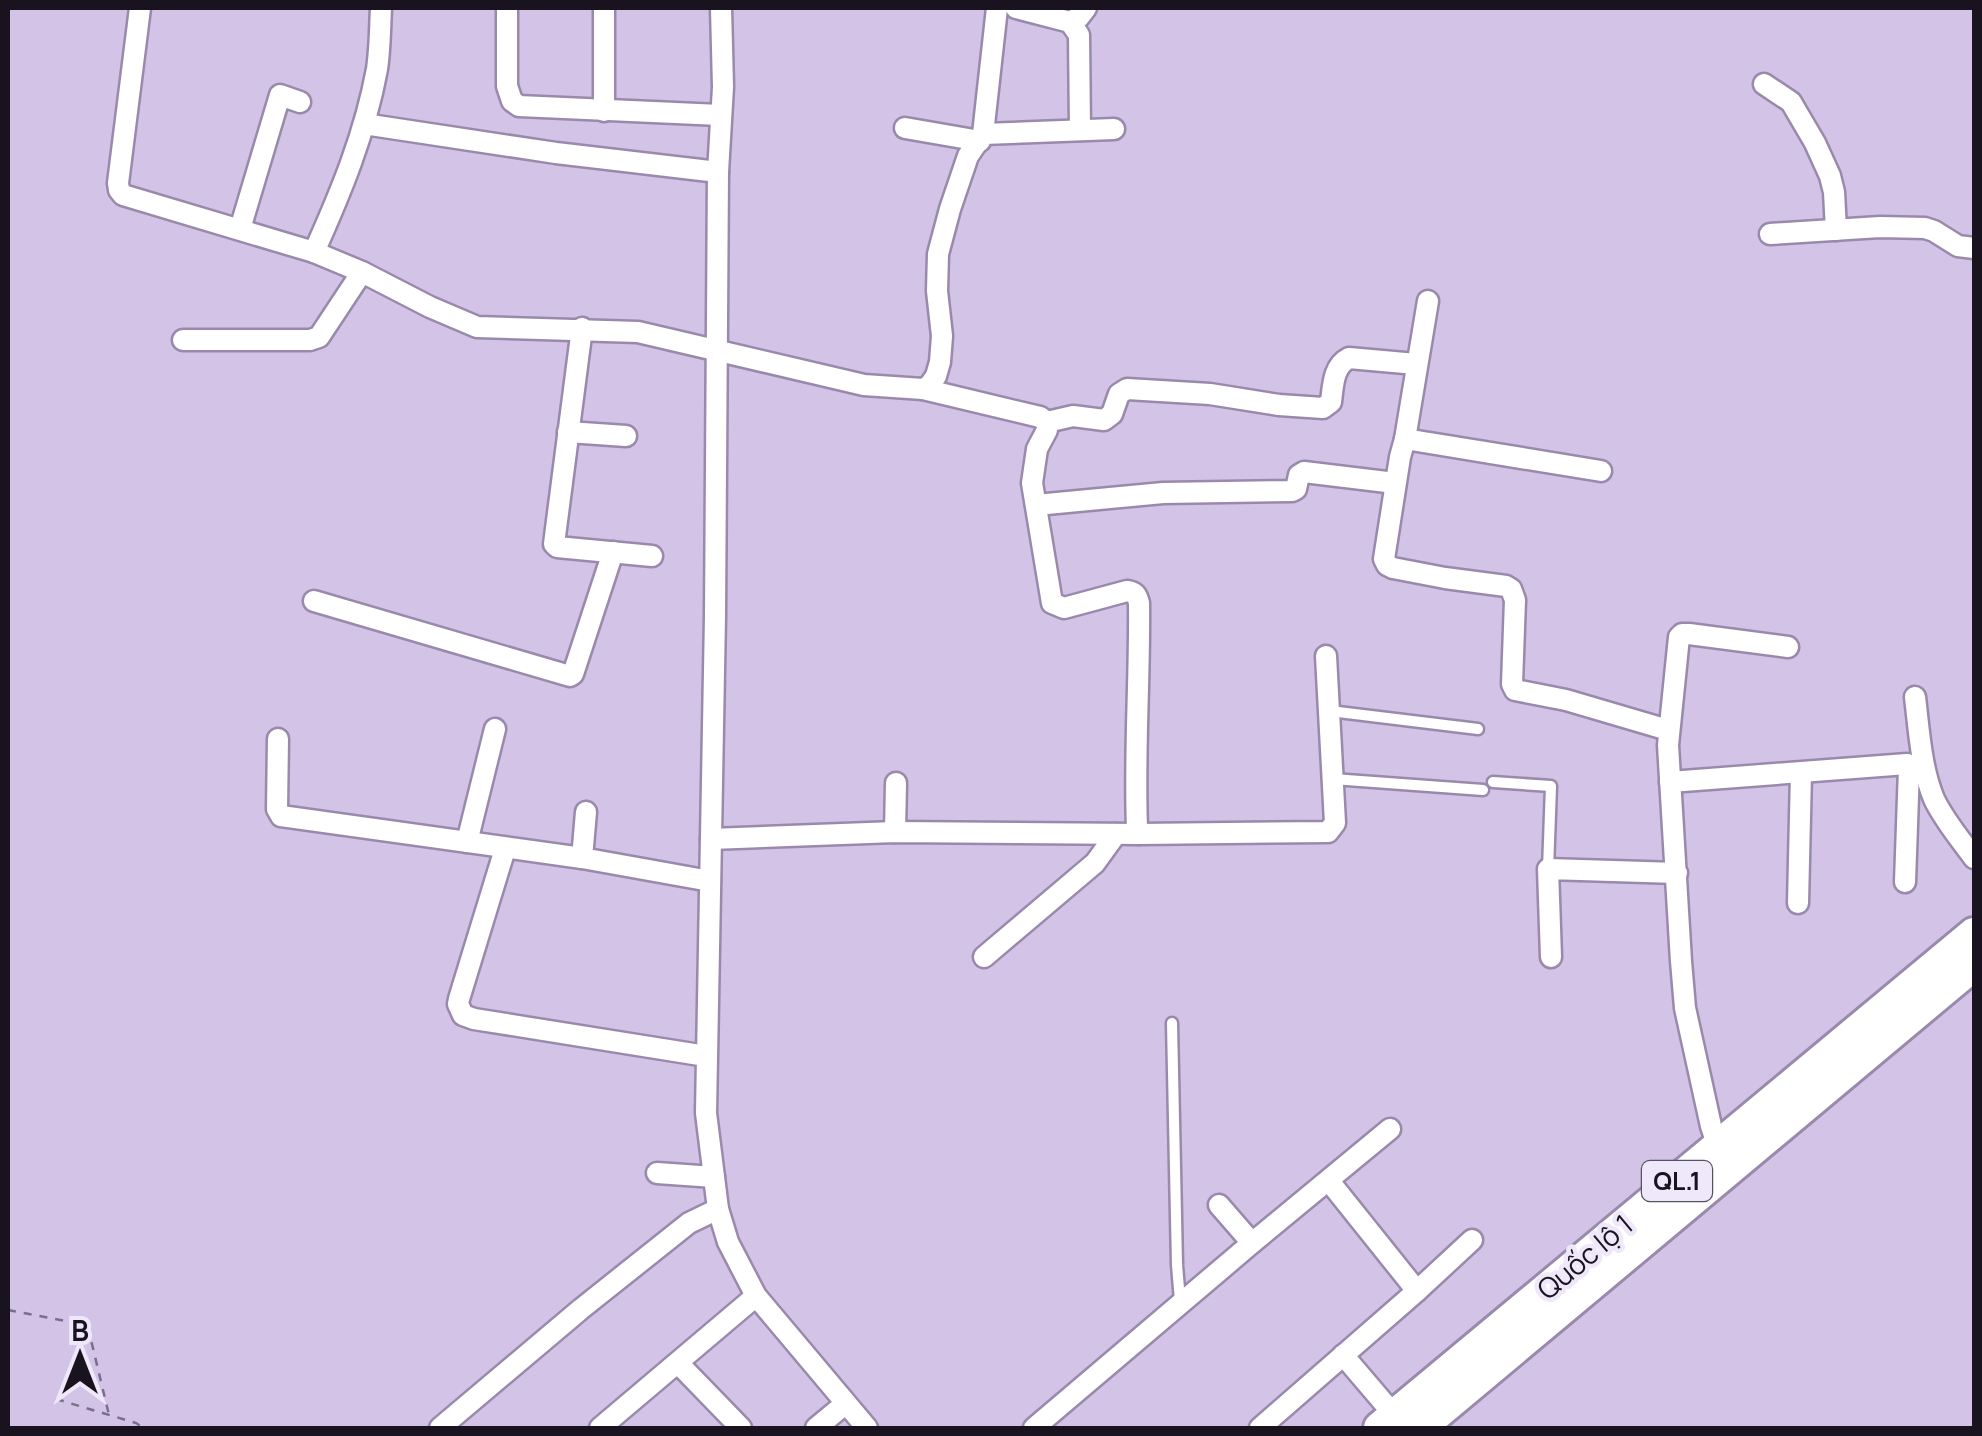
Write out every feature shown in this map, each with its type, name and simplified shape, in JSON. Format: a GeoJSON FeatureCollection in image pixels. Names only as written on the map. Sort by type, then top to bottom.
{"type":"FeatureCollection","features":[{"type":"Feature","properties":{"kind":"highway","name":"Quốc lộ 1"},"geometry":{"type":"LineString","coordinates":[[1398,1425],[1718,1147],[1974,934]]}},
{"type":"Feature","properties":{"kind":"highway","name":"Quốc lộ 1"},"geometry":{"type":"LineString","coordinates":[[1398,1425],[1972,973]]}},
{"type":"Feature","properties":{"kind":"street"},"geometry":{"type":"LineString","coordinates":[[140,8],[119,190],[123,194],[314,252],[477,327],[638,332],[864,385],[922,389],[1040,417],[1047,422],[1073,416],[1104,420],[1112,414],[1118,394],[1127,389],[1210,394],[1317,408],[1331,402],[1334,376],[1342,361],[1349,358],[1416,364]]}},
{"type":"Feature","properties":{"kind":"street"},"geometry":{"type":"LineString","coordinates":[[314,252],[344,188],[364,124],[378,57],[381,8]]}},
{"type":"Feature","properties":{"kind":"street"},"geometry":{"type":"LineString","coordinates":[[508,8],[508,86],[512,101],[519,106],[720,115]]}},
{"type":"Feature","properties":{"kind":"street"},"geometry":{"type":"LineString","coordinates":[[604,8],[604,110]]}},
{"type":"Feature","properties":{"kind":"street"},"geometry":{"type":"LineString","coordinates":[[721,8],[723,87],[718,172],[706,1113],[718,1208],[728,1242],[756,1296],[867,1428]]}},
{"type":"Feature","properties":{"kind":"street"},"geometry":{"type":"LineString","coordinates":[[922,389],[936,376],[942,354],[938,254],[968,156],[982,137],[997,8]]}},
{"type":"Feature","properties":{"kind":"street"},"geometry":{"type":"LineString","coordinates":[[1016,8],[1078,15],[1080,130]]}},
{"type":"Feature","properties":{"kind":"street"},"geometry":{"type":"LineString","coordinates":[[1764,84],[1791,102],[1816,143],[1830,176],[1836,230]]}},
{"type":"Feature","properties":{"kind":"street"},"geometry":{"type":"LineString","coordinates":[[240,229],[280,95],[300,102]]}},
{"type":"Feature","properties":{"kind":"street"},"geometry":{"type":"LineString","coordinates":[[364,124],[556,154],[718,172]]}},
{"type":"Feature","properties":{"kind":"street"},"geometry":{"type":"LineString","coordinates":[[905,128],[982,137],[1114,129]]}},
{"type":"Feature","properties":{"kind":"street"},"geometry":{"type":"LineString","coordinates":[[1770,234],[1925,228],[1958,246],[1974,248]]}},
{"type":"Feature","properties":{"kind":"street"},"geometry":{"type":"LineString","coordinates":[[183,340],[319,337],[362,272]]}},
{"type":"Feature","properties":{"kind":"street"},"geometry":{"type":"LineString","coordinates":[[1428,302],[1384,546],[1387,565],[1419,574],[1511,588],[1515,600],[1512,684],[1516,690],[1566,700],[1668,730]]}},
{"type":"Feature","properties":{"kind":"street"},"geometry":{"type":"LineString","coordinates":[[582,328],[554,544],[557,548],[652,556]]}},
{"type":"Feature","properties":{"kind":"street"},"geometry":{"type":"LineString","coordinates":[[1047,422],[1032,476],[1052,602],[1074,608],[1127,592],[1137,596],[1139,603],[1135,781],[1139,834]]}},
{"type":"Feature","properties":{"kind":"street"},"geometry":{"type":"LineString","coordinates":[[568,432],[626,436]]}},
{"type":"Feature","properties":{"kind":"street"},"geometry":{"type":"LineString","coordinates":[[1405,439],[1600,471]]}},
{"type":"Feature","properties":{"kind":"street"},"geometry":{"type":"LineString","coordinates":[[1036,506],[1163,493],[1292,491],[1300,475],[1310,473],[1395,483]]}},
{"type":"Feature","properties":{"kind":"street"},"geometry":{"type":"LineString","coordinates":[[314,602],[570,676],[613,552]]}},
{"type":"Feature","properties":{"kind":"street"},"geometry":{"type":"LineString","coordinates":[[1718,1147],[1685,1008],[1680,961],[1668,730],[1680,636],[1788,647]]}},
{"type":"Feature","properties":{"kind":"street"},"geometry":{"type":"LineString","coordinates":[[711,839],[895,832],[1328,832],[1335,822],[1326,656]]}},
{"type":"Feature","properties":{"kind":"street"},"geometry":{"type":"LineString","coordinates":[[1915,697],[1934,799],[1974,858]]}},
{"type":"Feature","properties":{"kind":"street"},"geometry":{"type":"LineString","coordinates":[[467,842],[495,729]]}},
{"type":"Feature","properties":{"kind":"street"},"geometry":{"type":"LineString","coordinates":[[278,739],[277,809],[281,816],[582,858],[710,881]]}},
{"type":"Feature","properties":{"kind":"street"},"geometry":{"type":"LineString","coordinates":[[1670,782],[1907,764],[1905,882]]}},
{"type":"Feature","properties":{"kind":"street"},"geometry":{"type":"LineString","coordinates":[[1798,904],[1801,773]]}},
{"type":"Feature","properties":{"kind":"street"},"geometry":{"type":"LineString","coordinates":[[895,832],[896,783]]}},
{"type":"Feature","properties":{"kind":"street"},"geometry":{"type":"LineString","coordinates":[[582,858],[586,812]]}},
{"type":"Feature","properties":{"kind":"street"},"geometry":{"type":"LineString","coordinates":[[984,958],[1094,863],[1116,834]]}},
{"type":"Feature","properties":{"kind":"street"},"geometry":{"type":"LineString","coordinates":[[505,850],[459,999],[463,1014],[474,1019],[706,1056]]}},
{"type":"Feature","properties":{"kind":"street"},"geometry":{"type":"LineString","coordinates":[[1551,958],[1548,869],[1677,873]]}},
{"type":"Feature","properties":{"kind":"street"},"geometry":{"type":"LineString","coordinates":[[1034,1428],[1390,1129]]}},
{"type":"Feature","properties":{"kind":"street"},"geometry":{"type":"LineString","coordinates":[[657,1173],[714,1177]]}},
{"type":"Feature","properties":{"kind":"street"},"geometry":{"type":"LineString","coordinates":[[1329,1180],[1417,1290]]}},
{"type":"Feature","properties":{"kind":"street"},"geometry":{"type":"LineString","coordinates":[[1219,1204],[1252,1243]]}},
{"type":"Feature","properties":{"kind":"street"},"geometry":{"type":"LineString","coordinates":[[440,1428],[688,1223],[718,1208]]}},
{"type":"Feature","properties":{"kind":"street"},"geometry":{"type":"LineString","coordinates":[[1260,1428],[1472,1240]]}},
{"type":"Feature","properties":{"kind":"street"},"geometry":{"type":"LineString","coordinates":[[600,1428],[756,1296]]}},
{"type":"Feature","properties":{"kind":"street"},"geometry":{"type":"LineString","coordinates":[[1344,1355],[1398,1425]]}},
{"type":"Feature","properties":{"kind":"street"},"geometry":{"type":"LineString","coordinates":[[678,1363],[740,1428]]}},
{"type":"Feature","properties":{"kind":"street"},"geometry":{"type":"LineString","coordinates":[[816,1428],[845,1404]]}},
{"type":"Feature","properties":{"kind":"lane"},"geometry":{"type":"LineString","coordinates":[[1329,711],[1478,729]]}},
{"type":"Feature","properties":{"kind":"lane"},"geometry":{"type":"LineString","coordinates":[[1332,779],[1482,790]]}},
{"type":"Feature","properties":{"kind":"lane"},"geometry":{"type":"LineString","coordinates":[[1493,782],[1551,786],[1548,869]]}},
{"type":"Feature","properties":{"kind":"lane"},"geometry":{"type":"LineString","coordinates":[[1172,1023],[1180,1304]]}},
{"type":"Feature","properties":{"kind":"path"},"geometry":{"type":"LineString","coordinates":[[8,1310],[82,1324],[91,1340],[109,1415]]}},
{"type":"Feature","properties":{"kind":"path"},"geometry":{"type":"LineString","coordinates":[[56,1398],[143,1428]]}}]}
